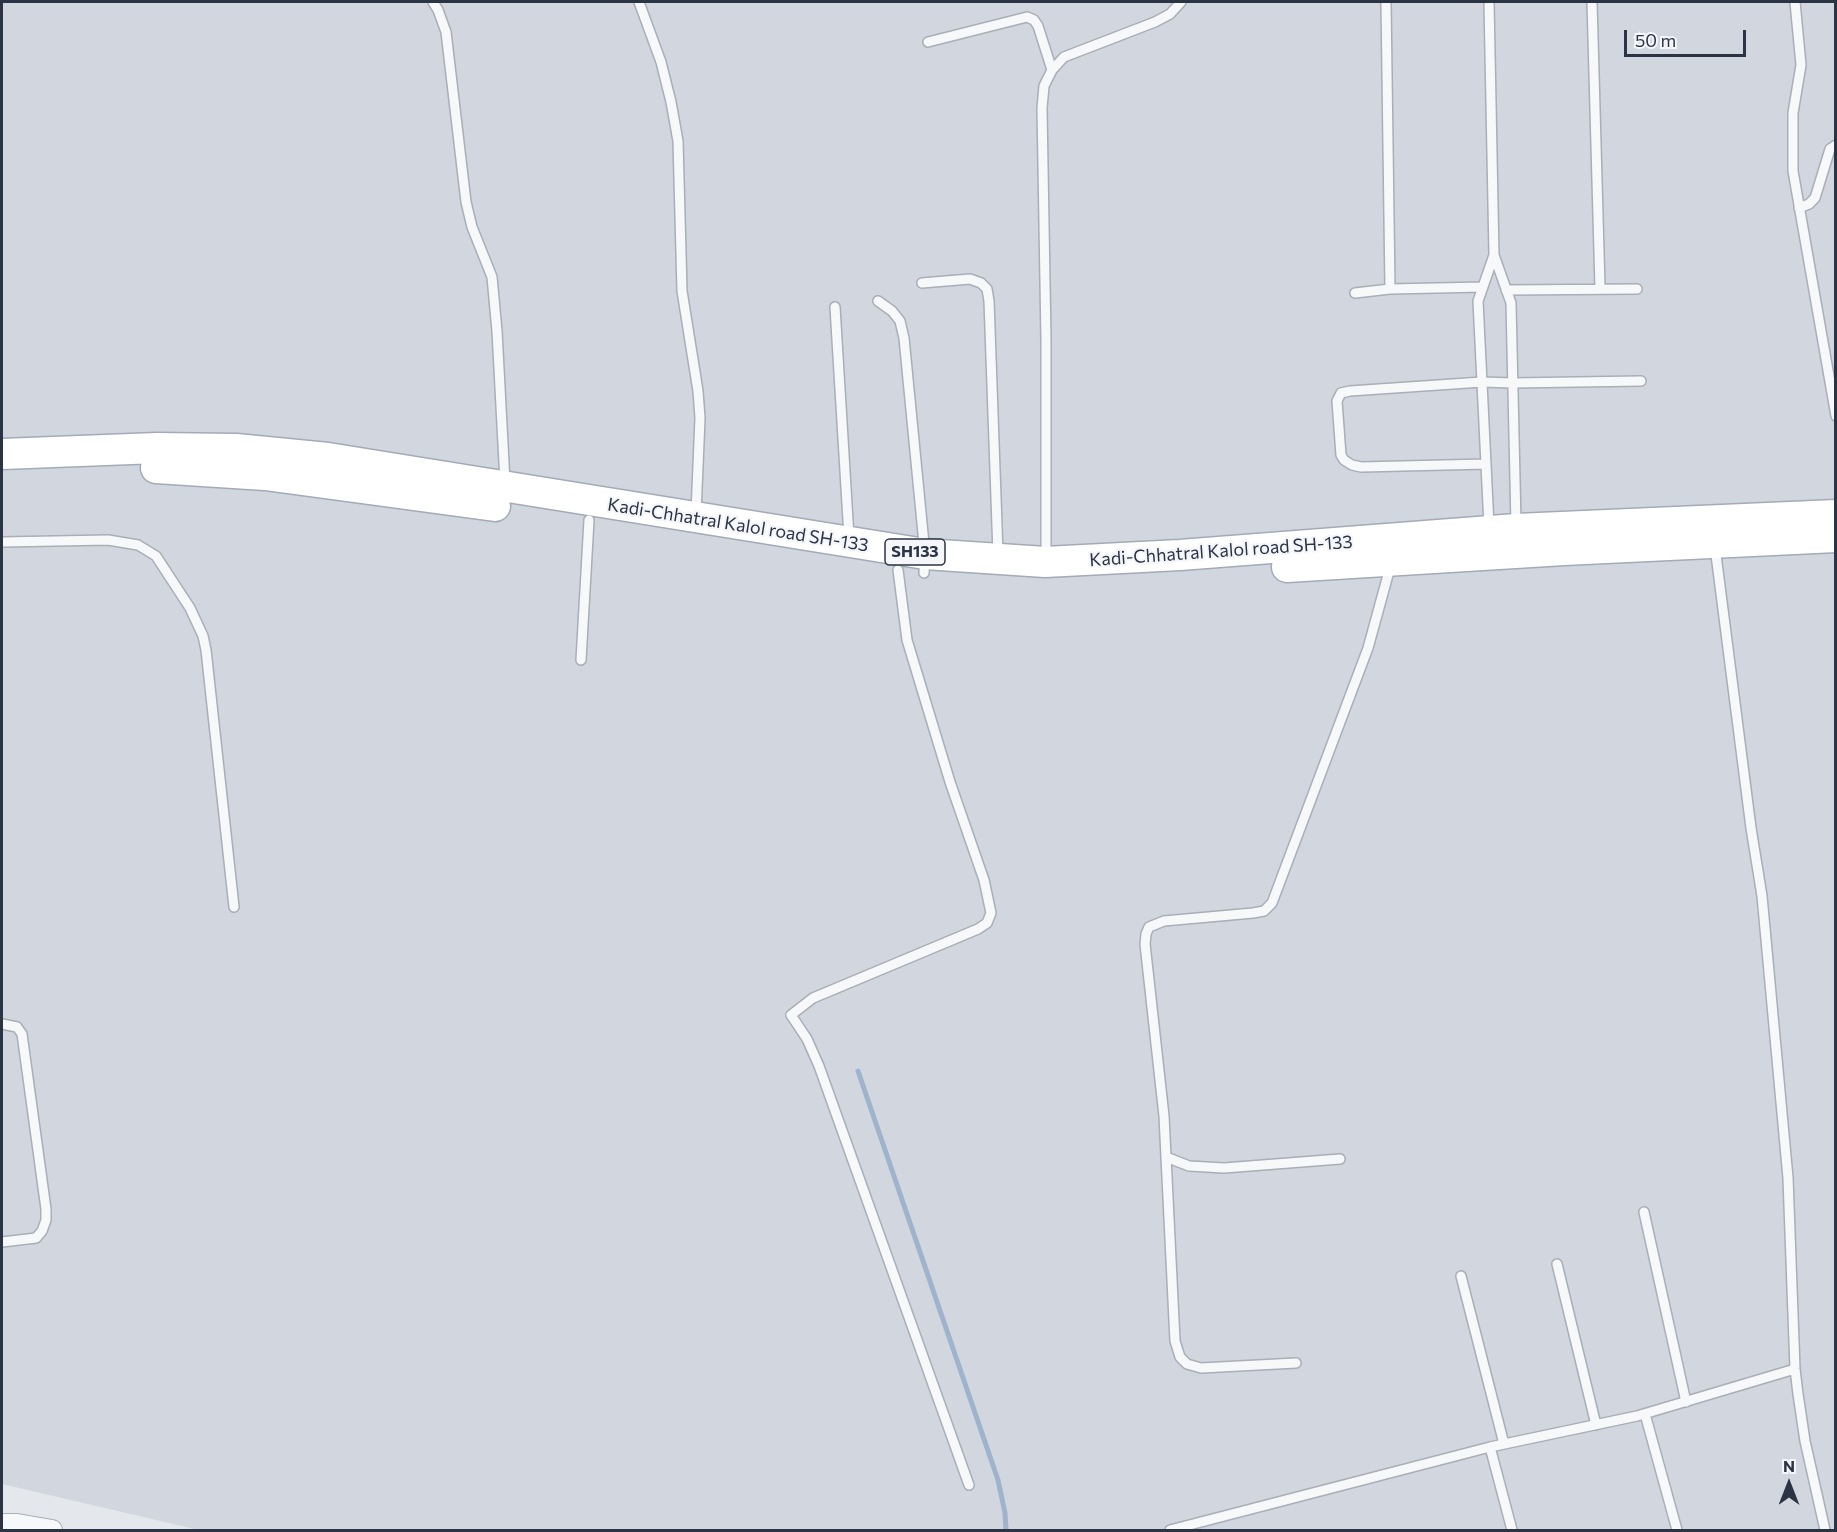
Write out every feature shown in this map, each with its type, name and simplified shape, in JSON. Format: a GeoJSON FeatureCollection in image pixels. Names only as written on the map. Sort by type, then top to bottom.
{"type":"FeatureCollection","features":[{"type":"Feature","properties":{"kind":"main road","name":"Kadi-Chhatral Kalol road SH-133"},"geometry":{"type":"LineString","coordinates":[[2,454],[157,448],[236,450],[328,458],[849,543],[916,565],[998,560],[1045,562],[1180,555],[1502,530],[1836,514]]}},
{"type":"Feature","properties":{"kind":"main road","name":"Kadi-Chhatral Kalol road SH-133"},"geometry":{"type":"LineString","coordinates":[[2,471],[169,468],[265,475],[589,520],[711,542],[916,565],[1000,580],[1046,581],[1836,537]]}},
{"type":"Feature","properties":{"kind":"street"},"geometry":{"type":"LineString","coordinates":[[2,1524],[52,1530]]}},
{"type":"Feature","properties":{"kind":"lane"},"geometry":{"type":"LineString","coordinates":[[433,2],[446,32],[466,202],[472,227],[492,277],[501,393],[505,488]]}},
{"type":"Feature","properties":{"kind":"lane"},"geometry":{"type":"LineString","coordinates":[[639,2],[661,62],[678,141],[682,291],[698,391],[696,519]]}},
{"type":"Feature","properties":{"kind":"lane"},"geometry":{"type":"LineString","coordinates":[[1045,562],[1046,340],[1042,108],[1044,86],[1052,70],[1064,57],[1155,22],[1170,14],[1181,2]]}},
{"type":"Feature","properties":{"kind":"lane"},"geometry":{"type":"LineString","coordinates":[[1386,2],[1390,290]]}},
{"type":"Feature","properties":{"kind":"lane"},"geometry":{"type":"LineString","coordinates":[[1489,2],[1494,255],[1511,303],[1513,383],[1502,530]]}},
{"type":"Feature","properties":{"kind":"lane"},"geometry":{"type":"LineString","coordinates":[[1592,2],[1600,288]]}},
{"type":"Feature","properties":{"kind":"lane"},"geometry":{"type":"LineString","coordinates":[[1795,2],[1800,65],[1792,113],[1793,171],[1836,416]]}},
{"type":"Feature","properties":{"kind":"lane"},"geometry":{"type":"LineString","coordinates":[[928,42],[1027,17],[1034,20],[1038,26],[1052,70]]}},
{"type":"Feature","properties":{"kind":"lane"},"geometry":{"type":"LineString","coordinates":[[1799,208],[1809,204],[1815,198],[1830,149],[1836,145]]}},
{"type":"Feature","properties":{"kind":"lane"},"geometry":{"type":"LineString","coordinates":[[1494,255],[1478,301],[1486,464],[1502,530]]}},
{"type":"Feature","properties":{"kind":"lane"},"geometry":{"type":"LineString","coordinates":[[922,283],[970,279],[981,283],[987,290],[998,560]]}},
{"type":"Feature","properties":{"kind":"lane"},"geometry":{"type":"LineString","coordinates":[[1354,293],[1483,287]]}},
{"type":"Feature","properties":{"kind":"lane"},"geometry":{"type":"LineString","coordinates":[[1506,290],[1600,288],[1637,290]]}},
{"type":"Feature","properties":{"kind":"lane"},"geometry":{"type":"LineString","coordinates":[[878,301],[892,310],[900,321],[904,338],[916,565],[907,640],[950,782],[984,880],[991,913],[987,923],[978,929],[813,998],[791,1015],[807,1039],[819,1066],[969,1485]]}},
{"type":"Feature","properties":{"kind":"lane"},"geometry":{"type":"LineString","coordinates":[[835,307],[849,543]]}},
{"type":"Feature","properties":{"kind":"lane"},"geometry":{"type":"LineString","coordinates":[[1486,464],[1360,467],[1352,465],[1341,455],[1336,400],[1341,393],[1350,391],[1482,382],[1641,381]]}},
{"type":"Feature","properties":{"kind":"lane"},"geometry":{"type":"LineString","coordinates":[[581,660],[589,520]]}},
{"type":"Feature","properties":{"kind":"lane"},"geometry":{"type":"LineString","coordinates":[[2,542],[108,540],[138,545],[156,556],[190,608],[203,636],[206,650],[234,907]]}},
{"type":"Feature","properties":{"kind":"lane"},"geometry":{"type":"LineString","coordinates":[[1714,542],[1762,896],[1788,1178],[1795,1369],[1805,1441],[1825,1530]]}},
{"type":"Feature","properties":{"kind":"lane"},"geometry":{"type":"LineString","coordinates":[[1296,1363],[1201,1368],[1187,1364],[1180,1357],[1175,1341],[1164,1116],[1145,944],[1146,934],[1149,927],[1164,921],[1253,913],[1264,911],[1272,903],[1368,648],[1391,562]]}},
{"type":"Feature","properties":{"kind":"lane"},"geometry":{"type":"LineString","coordinates":[[2,1024],[16,1027],[21,1034],[46,1220],[42,1231],[36,1238],[2,1242]]}},
{"type":"Feature","properties":{"kind":"lane"},"geometry":{"type":"LineString","coordinates":[[1166,1157],[1190,1166],[1207,1168],[1340,1159]]}},
{"type":"Feature","properties":{"kind":"lane"},"geometry":{"type":"LineString","coordinates":[[1644,1212],[1686,1402]]}},
{"type":"Feature","properties":{"kind":"lane"},"geometry":{"type":"LineString","coordinates":[[1557,1264],[1596,1425]]}},
{"type":"Feature","properties":{"kind":"lane"},"geometry":{"type":"LineString","coordinates":[[1461,1276],[1504,1444]]}},
{"type":"Feature","properties":{"kind":"lane"},"geometry":{"type":"LineString","coordinates":[[1170,1530],[1490,1447],[1645,1414],[1795,1369]]}},
{"type":"Feature","properties":{"kind":"lane"},"geometry":{"type":"LineString","coordinates":[[1645,1414],[1677,1530]]}},
{"type":"Feature","properties":{"kind":"lane"},"geometry":{"type":"LineString","coordinates":[[1490,1447],[1512,1530]]}},
{"type":"Feature","properties":{"kind":"shaded area"},"geometry":{"type":"Polygon","coordinates":[[[2,2],[1835,2],[1835,1530],[199,1530],[2,1484],[2,2]]]}},
{"type":"Feature","properties":{"kind":"waterway"},"geometry":{"type":"LineString","coordinates":[[858,1071],[998,1480],[1006,1530]]}}]}
